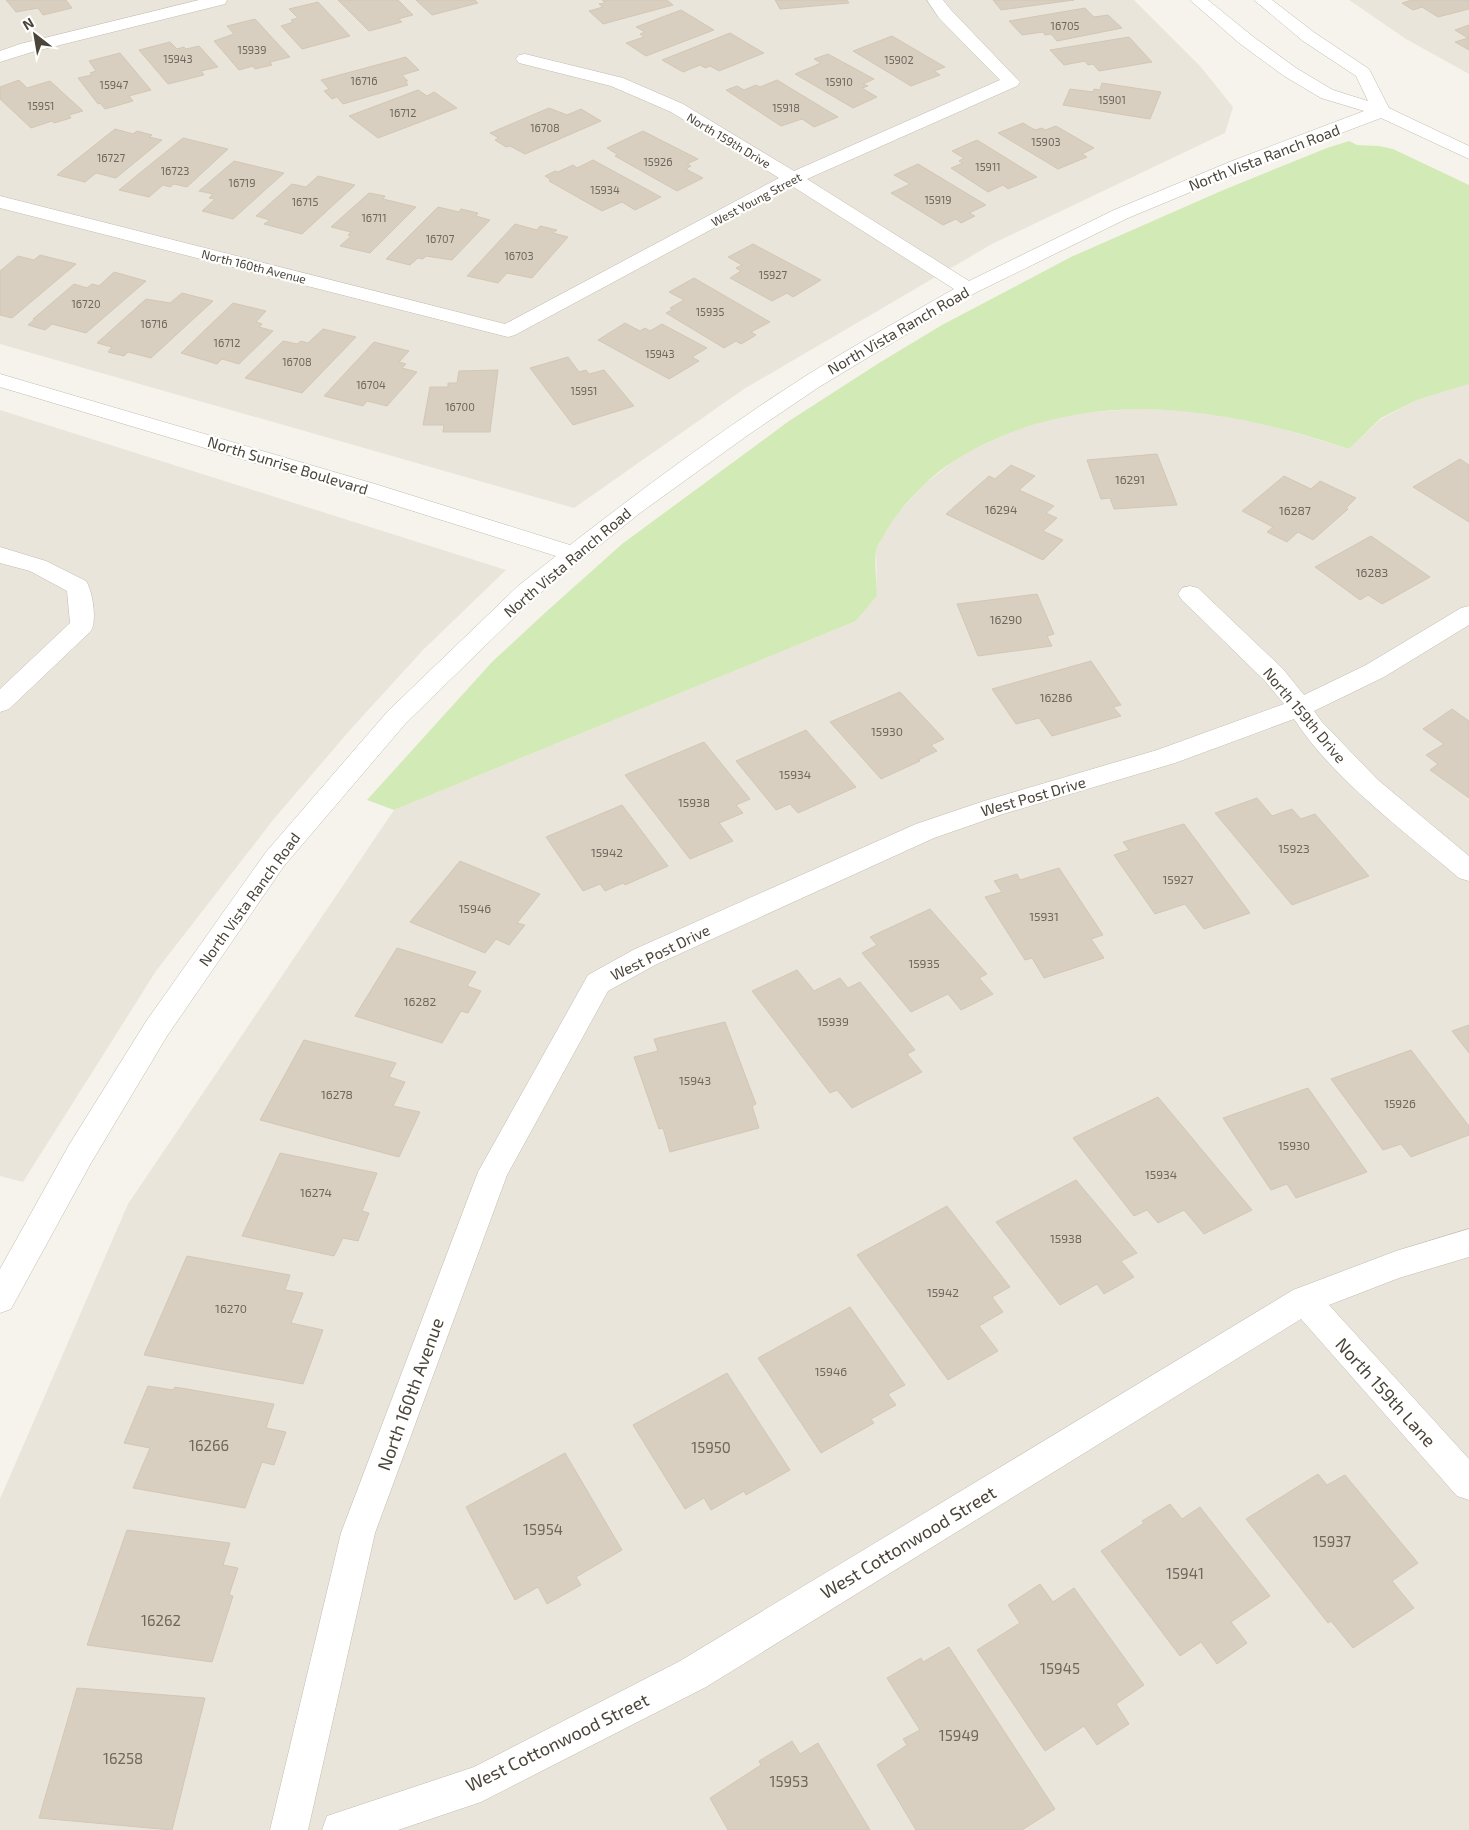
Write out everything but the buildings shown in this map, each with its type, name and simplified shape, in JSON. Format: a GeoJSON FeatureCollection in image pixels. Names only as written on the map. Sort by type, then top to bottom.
{"type":"FeatureCollection","features":[{"type":"Feature","properties":{"kind":"street"},"geometry":{"type":"LineString","coordinates":[[0,57],[26,48],[219,0]]}},
{"type":"Feature","properties":{"kind":"street","name":"West Young Street"},"geometry":{"type":"LineString","coordinates":[[508,331],[792,179],[1011,82],[945,14],[936,0]]}},
{"type":"Feature","properties":{"kind":"street"},"geometry":{"type":"LineString","coordinates":[[1198,0],[1244,39],[1290,72],[1327,94],[1382,111],[1469,153]]}},
{"type":"Feature","properties":{"kind":"street"},"geometry":{"type":"LineString","coordinates":[[1262,0],[1309,37],[1363,73],[1382,111]]}},
{"type":"Feature","properties":{"kind":"street","name":"North 159th Drive"},"geometry":{"type":"LineString","coordinates":[[525,59],[616,82],[676,108],[968,288]]}},
{"type":"Feature","properties":{"kind":"street","name":"North Vista Ranch Road"},"geometry":{"type":"LineString","coordinates":[[0,1299],[75,1162],[152,1036],[275,859],[397,717],[526,592],[632,508],[811,382],[968,288],[1121,214],[1239,165],[1382,111]]}},
{"type":"Feature","properties":{"kind":"street","name":"North 160th Avenue"},"geometry":{"type":"LineString","coordinates":[[0,202],[508,331]]}},
{"type":"Feature","properties":{"kind":"street","name":"North Sunrise Boulevard"},"geometry":{"type":"LineString","coordinates":[[0,380],[367,489],[574,554]]}},
{"type":"Feature","properties":{"kind":"street"},"geometry":{"type":"LineString","coordinates":[[0,555],[38,566],[78,587],[82,625],[0,703]]}},
{"type":"Feature","properties":{"kind":"street","name":"North 159th Drive"},"geometry":{"type":"LineString","coordinates":[[1190,594],[1274,675],[1313,728],[1369,787],[1469,871]]}},
{"type":"Feature","properties":{"kind":"street","name":"West Post Drive"},"geometry":{"type":"LineString","coordinates":[[598,983],[645,956],[925,831],[966,816],[1173,754],[1299,707],[1374,671],[1469,614]]}},
{"type":"Feature","properties":{"kind":"street","name":"North 160th Avenue"},"geometry":{"type":"LineString","coordinates":[[289,1830],[358,1533],[493,1172],[598,983]]}},
{"type":"Feature","properties":{"kind":"street","name":"West Cottonwood Street"},"geometry":{"type":"LineString","coordinates":[[341,1830],[482,1784],[693,1674],[1304,1300],[1396,1265],[1469,1242]]}},
{"type":"Feature","properties":{"kind":"street","name":"North 159th Lane"},"geometry":{"type":"LineString","coordinates":[[1304,1300],[1469,1484]]}},
{"type":"Feature","properties":{"kind":"shaded area"},"geometry":{"type":"Polygon","coordinates":[[[0,0],[1134,0],[1200,66],[1233,107],[1225,133],[992,244],[744,389],[574,508],[0,344],[0,0]]]}},
{"type":"Feature","properties":{"kind":"shaded area"},"geometry":{"type":"Polygon","coordinates":[[[1349,0],[1469,0],[1469,74],[1406,39],[1349,0]]]}},
{"type":"Feature","properties":{"kind":"shaded area"},"geometry":{"type":"Polygon","coordinates":[[[1469,384],[1469,1830],[0,1830],[0,1499],[128,1204],[394,810],[856,621],[877,596],[876,550],[893,518],[926,483],[960,456],[1012,431],[1068,414],[1134,409],[1176,410],[1212,414],[1266,424],[1349,449],[1381,419],[1417,400],[1469,384]]]}},
{"type":"Feature","properties":{"kind":"shaded area"},"geometry":{"type":"Polygon","coordinates":[[[0,410],[506,570],[423,650],[350,730],[273,820],[156,971],[23,1182],[0,1176],[0,410]]]}},
{"type":"Feature","properties":{"kind":"green space"},"geometry":{"type":"Polygon","coordinates":[[[1349,141],[1357,145],[1393,149],[1469,185],[1469,384],[1417,400],[1381,418],[1349,449],[1305,435],[1260,424],[1215,415],[1170,410],[1124,410],[1079,414],[1035,424],[991,441],[954,461],[930,479],[905,505],[891,523],[877,549],[875,562],[877,596],[856,621],[394,810],[367,800],[492,662],[547,611],[622,544],[789,421],[942,325],[1071,257],[1221,191],[1349,141]]]}}]}
